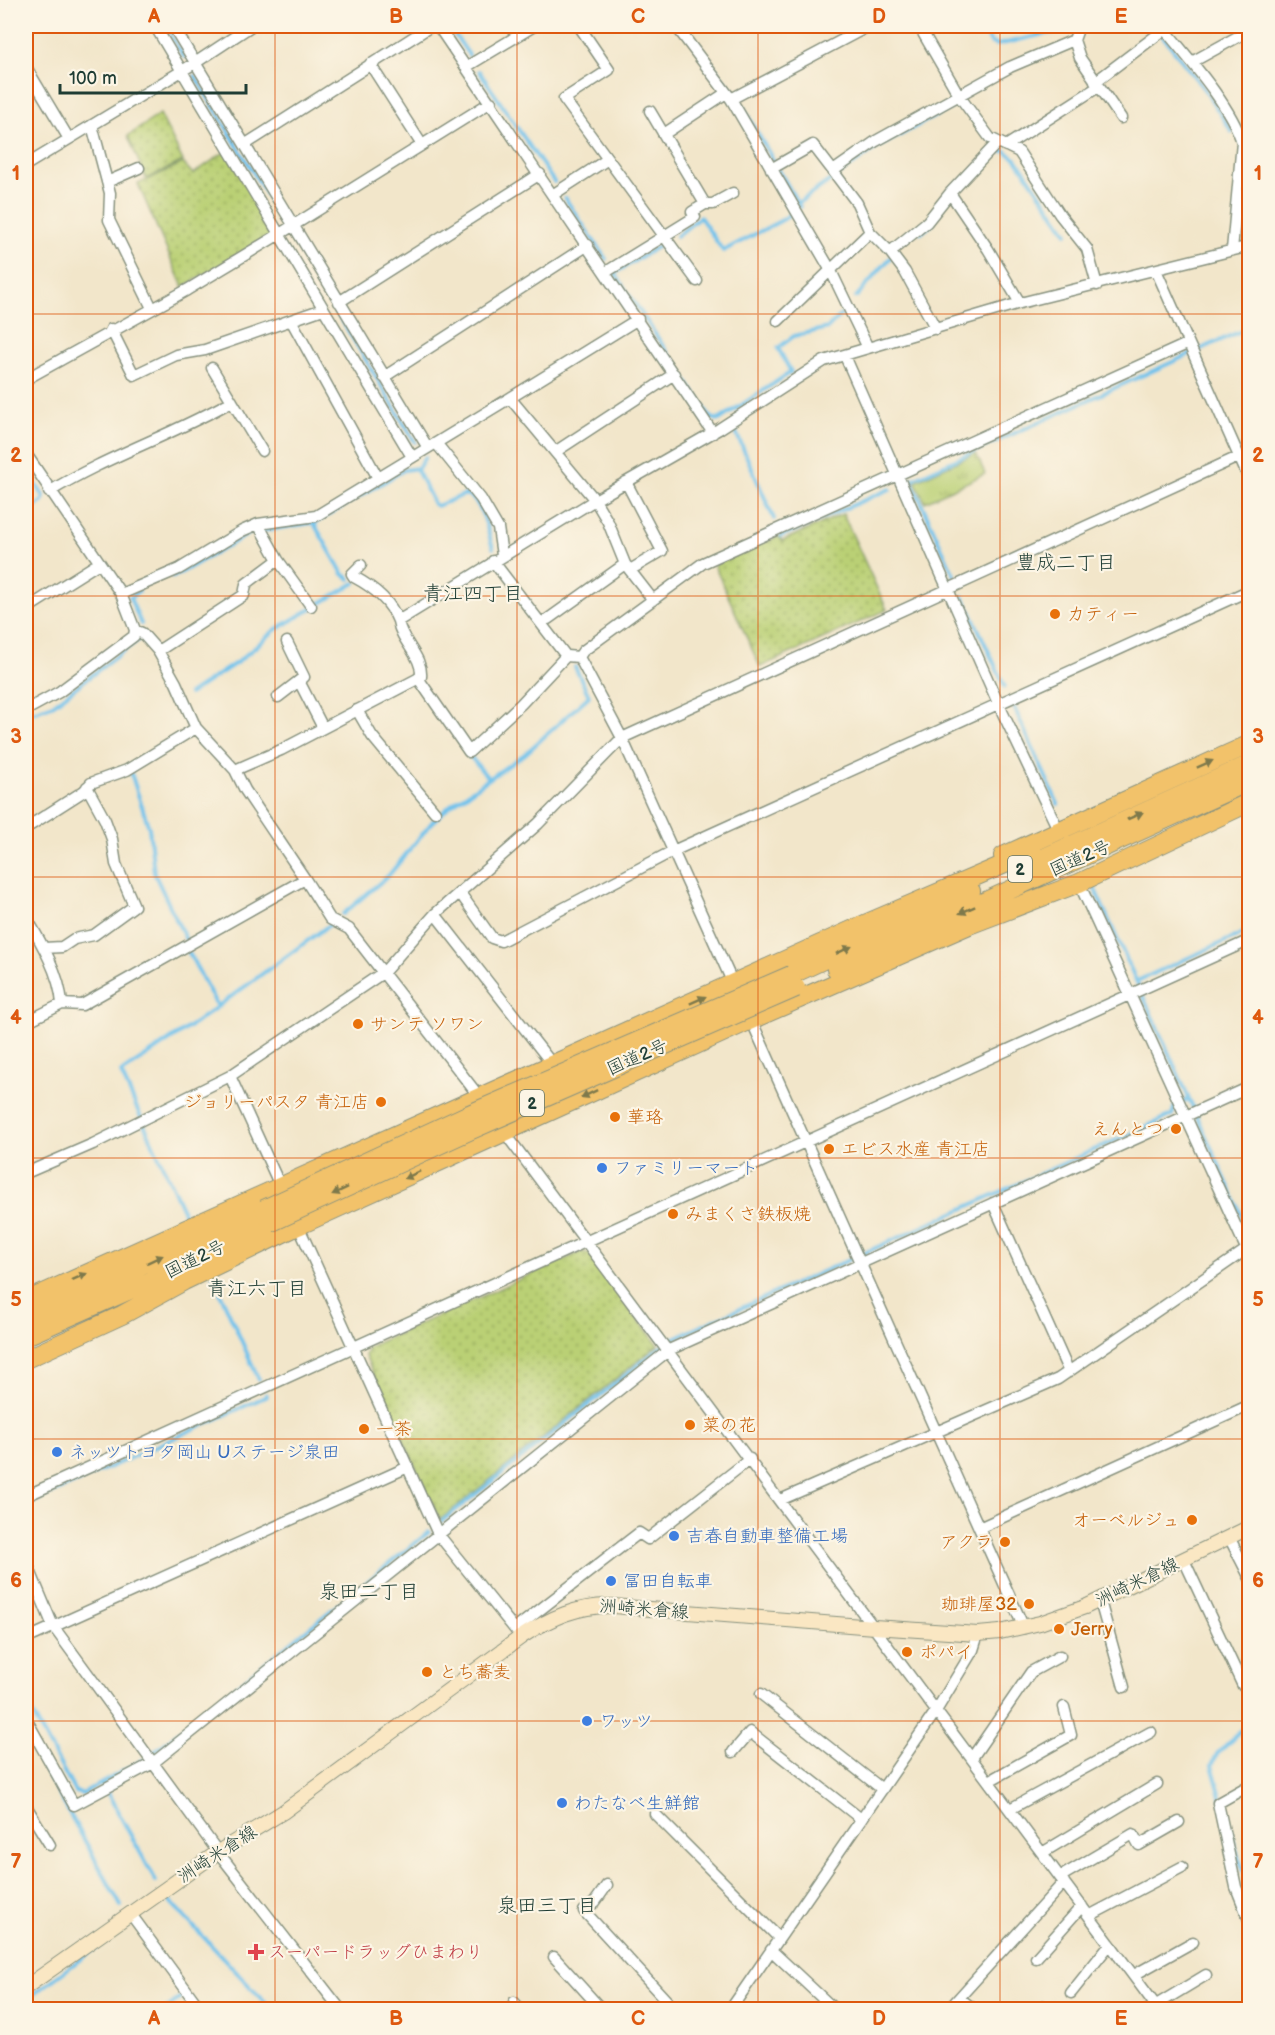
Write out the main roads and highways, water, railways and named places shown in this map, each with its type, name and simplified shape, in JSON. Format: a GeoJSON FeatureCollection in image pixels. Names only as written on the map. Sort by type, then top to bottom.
{"type":"FeatureCollection","features":[{"type":"Feature","properties":{"kind":"highway"},"geometry":{"type":"LineString","coordinates":[[867,923],[1058,829],[1250,744]]}},
{"type":"Feature","properties":{"kind":"highway","name":"国道2号"},"geometry":{"type":"LineString","coordinates":[[793,981],[1043,858],[1250,764]]}},
{"type":"Feature","properties":{"kind":"highway"},"geometry":{"type":"LineString","coordinates":[[26,1359],[122,1315],[184,1281],[298,1226],[751,1020],[969,925],[1022,897],[1178,826],[1250,781]]}},
{"type":"Feature","properties":{"kind":"highway","name":"国道2号"},"geometry":{"type":"LineString","coordinates":[[26,1318],[469,1131],[793,981],[1250,781]]}},
{"type":"Feature","properties":{"kind":"highway","name":"2"},"geometry":{"type":"LineString","coordinates":[[969,925],[1079,883],[1250,802]]}},
{"type":"Feature","properties":{"kind":"highway"},"geometry":{"type":"LineString","coordinates":[[26,1301],[867,923],[1019,858],[1043,858]]}},
{"type":"Feature","properties":{"kind":"highway","name":"国道2号"},"geometry":{"type":"LineString","coordinates":[[26,1337],[148,1282],[267,1216]]}},
{"type":"Feature","properties":{"kind":"highway"},"geometry":{"type":"LineString","coordinates":[[26,1337],[50,1336],[143,1295],[184,1281]]}},
{"type":"Feature","properties":{"kind":"main road","name":"洲崎米倉線"},"geometry":{"type":"LineString","coordinates":[[26,1986],[218,1852],[283,1812],[518,1633],[545,1621],[592,1605],[978,1634],[1024,1628],[1100,1600],[1250,1527]]}},
{"type":"Feature","properties":{"kind":"waterway"},"geometry":{"type":"LineString","coordinates":[[165,26],[184,57]]}},
{"type":"Feature","properties":{"kind":"waterway"},"geometry":{"type":"LineString","coordinates":[[449,26],[469,55]]}},
{"type":"Feature","properties":{"kind":"waterway"},"geometry":{"type":"LineString","coordinates":[[981,26],[991,43],[997,45],[1076,27]]}},
{"type":"Feature","properties":{"kind":"waterway"},"geometry":{"type":"LineString","coordinates":[[1155,26],[1204,89],[1232,132]]}},
{"type":"Feature","properties":{"kind":"waterway"},"geometry":{"type":"LineString","coordinates":[[695,43],[734,94]]}},
{"type":"Feature","properties":{"kind":"waterway"},"geometry":{"type":"LineString","coordinates":[[479,71],[554,182]]}},
{"type":"Feature","properties":{"kind":"waterway"},"geometry":{"type":"LineString","coordinates":[[195,76],[282,220]]}},
{"type":"Feature","properties":{"kind":"waterway"},"geometry":{"type":"LineString","coordinates":[[798,203],[876,148],[957,104],[957,100]]}},
{"type":"Feature","properties":{"kind":"waterway"},"geometry":{"type":"LineString","coordinates":[[743,108],[800,207]]}},
{"type":"Feature","properties":{"kind":"waterway"},"geometry":{"type":"LineString","coordinates":[[995,151],[1005,151],[1016,159],[1067,233]]}},
{"type":"Feature","properties":{"kind":"waterway"},"geometry":{"type":"LineString","coordinates":[[565,198],[606,259]]}},
{"type":"Feature","properties":{"kind":"waterway"},"geometry":{"type":"LineString","coordinates":[[677,236],[700,217],[723,251],[784,219],[792,212]]}},
{"type":"Feature","properties":{"kind":"waterway"},"geometry":{"type":"LineString","coordinates":[[921,233],[933,223]]}},
{"type":"Feature","properties":{"kind":"waterway"},"geometry":{"type":"LineString","coordinates":[[293,239],[415,442]]}},
{"type":"Feature","properties":{"kind":"waterway"},"geometry":{"type":"LineString","coordinates":[[615,273],[659,246]]}},
{"type":"Feature","properties":{"kind":"waterway"},"geometry":{"type":"LineString","coordinates":[[856,297],[891,257]]}},
{"type":"Feature","properties":{"kind":"waterway"},"geometry":{"type":"LineString","coordinates":[[614,272],[711,418],[719,420],[791,372],[778,348],[794,336],[828,328],[841,315]]}},
{"type":"Feature","properties":{"kind":"waterway"},"geometry":{"type":"LineString","coordinates":[[954,575],[911,480],[1250,327]]}},
{"type":"Feature","properties":{"kind":"waterway"},"geometry":{"type":"LineString","coordinates":[[735,430],[774,519]]}},
{"type":"Feature","properties":{"kind":"waterway"},"geometry":{"type":"LineString","coordinates":[[425,457],[417,470],[434,504],[437,506],[466,494],[472,498],[481,510],[493,548]]}},
{"type":"Feature","properties":{"kind":"waterway"},"geometry":{"type":"LineString","coordinates":[[26,468],[44,497],[42,502],[26,511]]}},
{"type":"Feature","properties":{"kind":"waterway"},"geometry":{"type":"LineString","coordinates":[[173,577],[250,533],[316,522],[404,470],[418,468]]}},
{"type":"Feature","properties":{"kind":"waterway"},"geometry":{"type":"LineString","coordinates":[[781,536],[890,489]]}},
{"type":"Feature","properties":{"kind":"waterway"},"geometry":{"type":"LineString","coordinates":[[313,522],[343,574],[350,579]]}},
{"type":"Feature","properties":{"kind":"waterway"},"geometry":{"type":"LineString","coordinates":[[189,694],[239,661],[275,630],[355,583]]}},
{"type":"Feature","properties":{"kind":"waterway"},"geometry":{"type":"LineString","coordinates":[[139,591],[130,598],[141,624]]}},
{"type":"Feature","properties":{"kind":"waterway"},"geometry":{"type":"LineString","coordinates":[[963,596],[1005,687]]}},
{"type":"Feature","properties":{"kind":"waterway"},"geometry":{"type":"LineString","coordinates":[[31,713],[54,704],[139,639]]}},
{"type":"Feature","properties":{"kind":"waterway"},"geometry":{"type":"LineString","coordinates":[[343,914],[389,875],[433,821],[451,805],[525,754],[589,696],[575,667]]}},
{"type":"Feature","properties":{"kind":"waterway"},"geometry":{"type":"LineString","coordinates":[[1014,707],[1058,804]]}},
{"type":"Feature","properties":{"kind":"waterway"},"geometry":{"type":"LineString","coordinates":[[469,755],[488,778]]}},
{"type":"Feature","properties":{"kind":"waterway"},"geometry":{"type":"LineString","coordinates":[[131,773],[149,828],[154,873],[186,940]]}},
{"type":"Feature","properties":{"kind":"waterway"},"geometry":{"type":"LineString","coordinates":[[1093,885],[1250,1234]]}},
{"type":"Feature","properties":{"kind":"waterway"},"geometry":{"type":"LineString","coordinates":[[186,1217],[121,1073],[195,1023],[332,923]]}},
{"type":"Feature","properties":{"kind":"waterway"},"geometry":{"type":"LineString","coordinates":[[1137,981],[1250,930]]}},
{"type":"Feature","properties":{"kind":"waterway"},"geometry":{"type":"LineString","coordinates":[[188,951],[217,1006]]}},
{"type":"Feature","properties":{"kind":"waterway"},"geometry":{"type":"LineString","coordinates":[[442,1521],[670,1340],[1172,1115],[1175,1105],[1189,1099]]}},
{"type":"Feature","properties":{"kind":"waterway"},"geometry":{"type":"LineString","coordinates":[[213,1277],[259,1380]]}},
{"type":"Feature","properties":{"kind":"waterway"},"geometry":{"type":"LineString","coordinates":[[26,1505],[267,1396],[266,1394]]}},
{"type":"Feature","properties":{"kind":"waterway"},"geometry":{"type":"LineString","coordinates":[[154,1752],[429,1532]]}},
{"type":"Feature","properties":{"kind":"waterway"},"geometry":{"type":"LineString","coordinates":[[26,1702],[75,1792],[83,1794],[102,1783],[156,1881]]}},
{"type":"Feature","properties":{"kind":"waterway"},"geometry":{"type":"LineString","coordinates":[[1250,1722],[1217,1754],[1212,1765],[1239,1860],[1250,1883]]}},
{"type":"Feature","properties":{"kind":"waterway"},"geometry":{"type":"LineString","coordinates":[[26,1735],[121,1906]]}},
{"type":"Feature","properties":{"kind":"waterway"},"geometry":{"type":"LineString","coordinates":[[102,1783],[143,1760]]}},
{"type":"Feature","properties":{"kind":"waterway"},"geometry":{"type":"LineString","coordinates":[[165,1896],[272,2010]]}},
{"type":"Feature","properties":{"kind":"waterway"},"geometry":{"type":"LineString","coordinates":[[26,2000],[130,1922]]}},
{"type":"Feature","properties":{"kind":"waterway"},"geometry":{"type":"LineString","coordinates":[[164,2010],[182,1997]]}},
{"type":"Feature","properties":{"kind":"place","name":"カティー"},"geometry":{"type":"Point","coordinates":[1055,614]}},
{"type":"Feature","properties":{"kind":"place","name":"サンテ ソワン"},"geometry":{"type":"Point","coordinates":[358,1024]}},
{"type":"Feature","properties":{"kind":"place","name":"ジョリーパスタ 青江店"},"geometry":{"type":"Point","coordinates":[381,1102]}},
{"type":"Feature","properties":{"kind":"place","name":"華珞"},"geometry":{"type":"Point","coordinates":[615,1117]}},
{"type":"Feature","properties":{"kind":"place","name":"えんとつ"},"geometry":{"type":"Point","coordinates":[1176,1129]}},
{"type":"Feature","properties":{"kind":"place","name":"エビス水産 青江店"},"geometry":{"type":"Point","coordinates":[829,1149]}},
{"type":"Feature","properties":{"kind":"place","name":"ファミリーマート"},"geometry":{"type":"Point","coordinates":[602,1168]}},
{"type":"Feature","properties":{"kind":"place","name":"みまくさ鉄板焼"},"geometry":{"type":"Point","coordinates":[673,1214]}},
{"type":"Feature","properties":{"kind":"place","name":"菜の花"},"geometry":{"type":"Point","coordinates":[690,1425]}},
{"type":"Feature","properties":{"kind":"place","name":"一茶"},"geometry":{"type":"Point","coordinates":[364,1429]}},
{"type":"Feature","properties":{"kind":"place","name":"ネッツトヨタ岡山 Uステージ泉田"},"geometry":{"type":"Point","coordinates":[57,1452]}},
{"type":"Feature","properties":{"kind":"place","name":"オーベルジュ"},"geometry":{"type":"Point","coordinates":[1192,1520]}},
{"type":"Feature","properties":{"kind":"place","name":"吉春自動車整備工場"},"geometry":{"type":"Point","coordinates":[674,1536]}},
{"type":"Feature","properties":{"kind":"place","name":"アクラ"},"geometry":{"type":"Point","coordinates":[1005,1542]}},
{"type":"Feature","properties":{"kind":"place","name":"冨田自転車"},"geometry":{"type":"Point","coordinates":[611,1581]}},
{"type":"Feature","properties":{"kind":"place","name":"珈琲屋32"},"geometry":{"type":"Point","coordinates":[1029,1604]}},
{"type":"Feature","properties":{"kind":"place","name":"Jerry"},"geometry":{"type":"Point","coordinates":[1059,1629]}},
{"type":"Feature","properties":{"kind":"place","name":"ポパイ"},"geometry":{"type":"Point","coordinates":[907,1652]}},
{"type":"Feature","properties":{"kind":"place","name":"とち蕎麦"},"geometry":{"type":"Point","coordinates":[427,1672]}},
{"type":"Feature","properties":{"kind":"place","name":"ワッツ"},"geometry":{"type":"Point","coordinates":[587,1721]}},
{"type":"Feature","properties":{"kind":"place","name":"わたなべ生鮮館"},"geometry":{"type":"Point","coordinates":[562,1803]}},
{"type":"Feature","properties":{"kind":"place","name":"スーパードラッグひまわり"},"geometry":{"type":"Point","coordinates":[256,1952]}},
{"type":"Feature","properties":{"kind":"district","name":"豊成二丁目"},"geometry":{"type":"Point","coordinates":[1066,562]}},
{"type":"Feature","properties":{"kind":"district","name":"青江四丁目"},"geometry":{"type":"Point","coordinates":[473,593]}},
{"type":"Feature","properties":{"kind":"district","name":"青江六丁目"},"geometry":{"type":"Point","coordinates":[257,1288]}},
{"type":"Feature","properties":{"kind":"district","name":"泉田二丁目"},"geometry":{"type":"Point","coordinates":[369,1591]}},
{"type":"Feature","properties":{"kind":"district","name":"泉田三丁目"},"geometry":{"type":"Point","coordinates":[547,1905]}}]}
